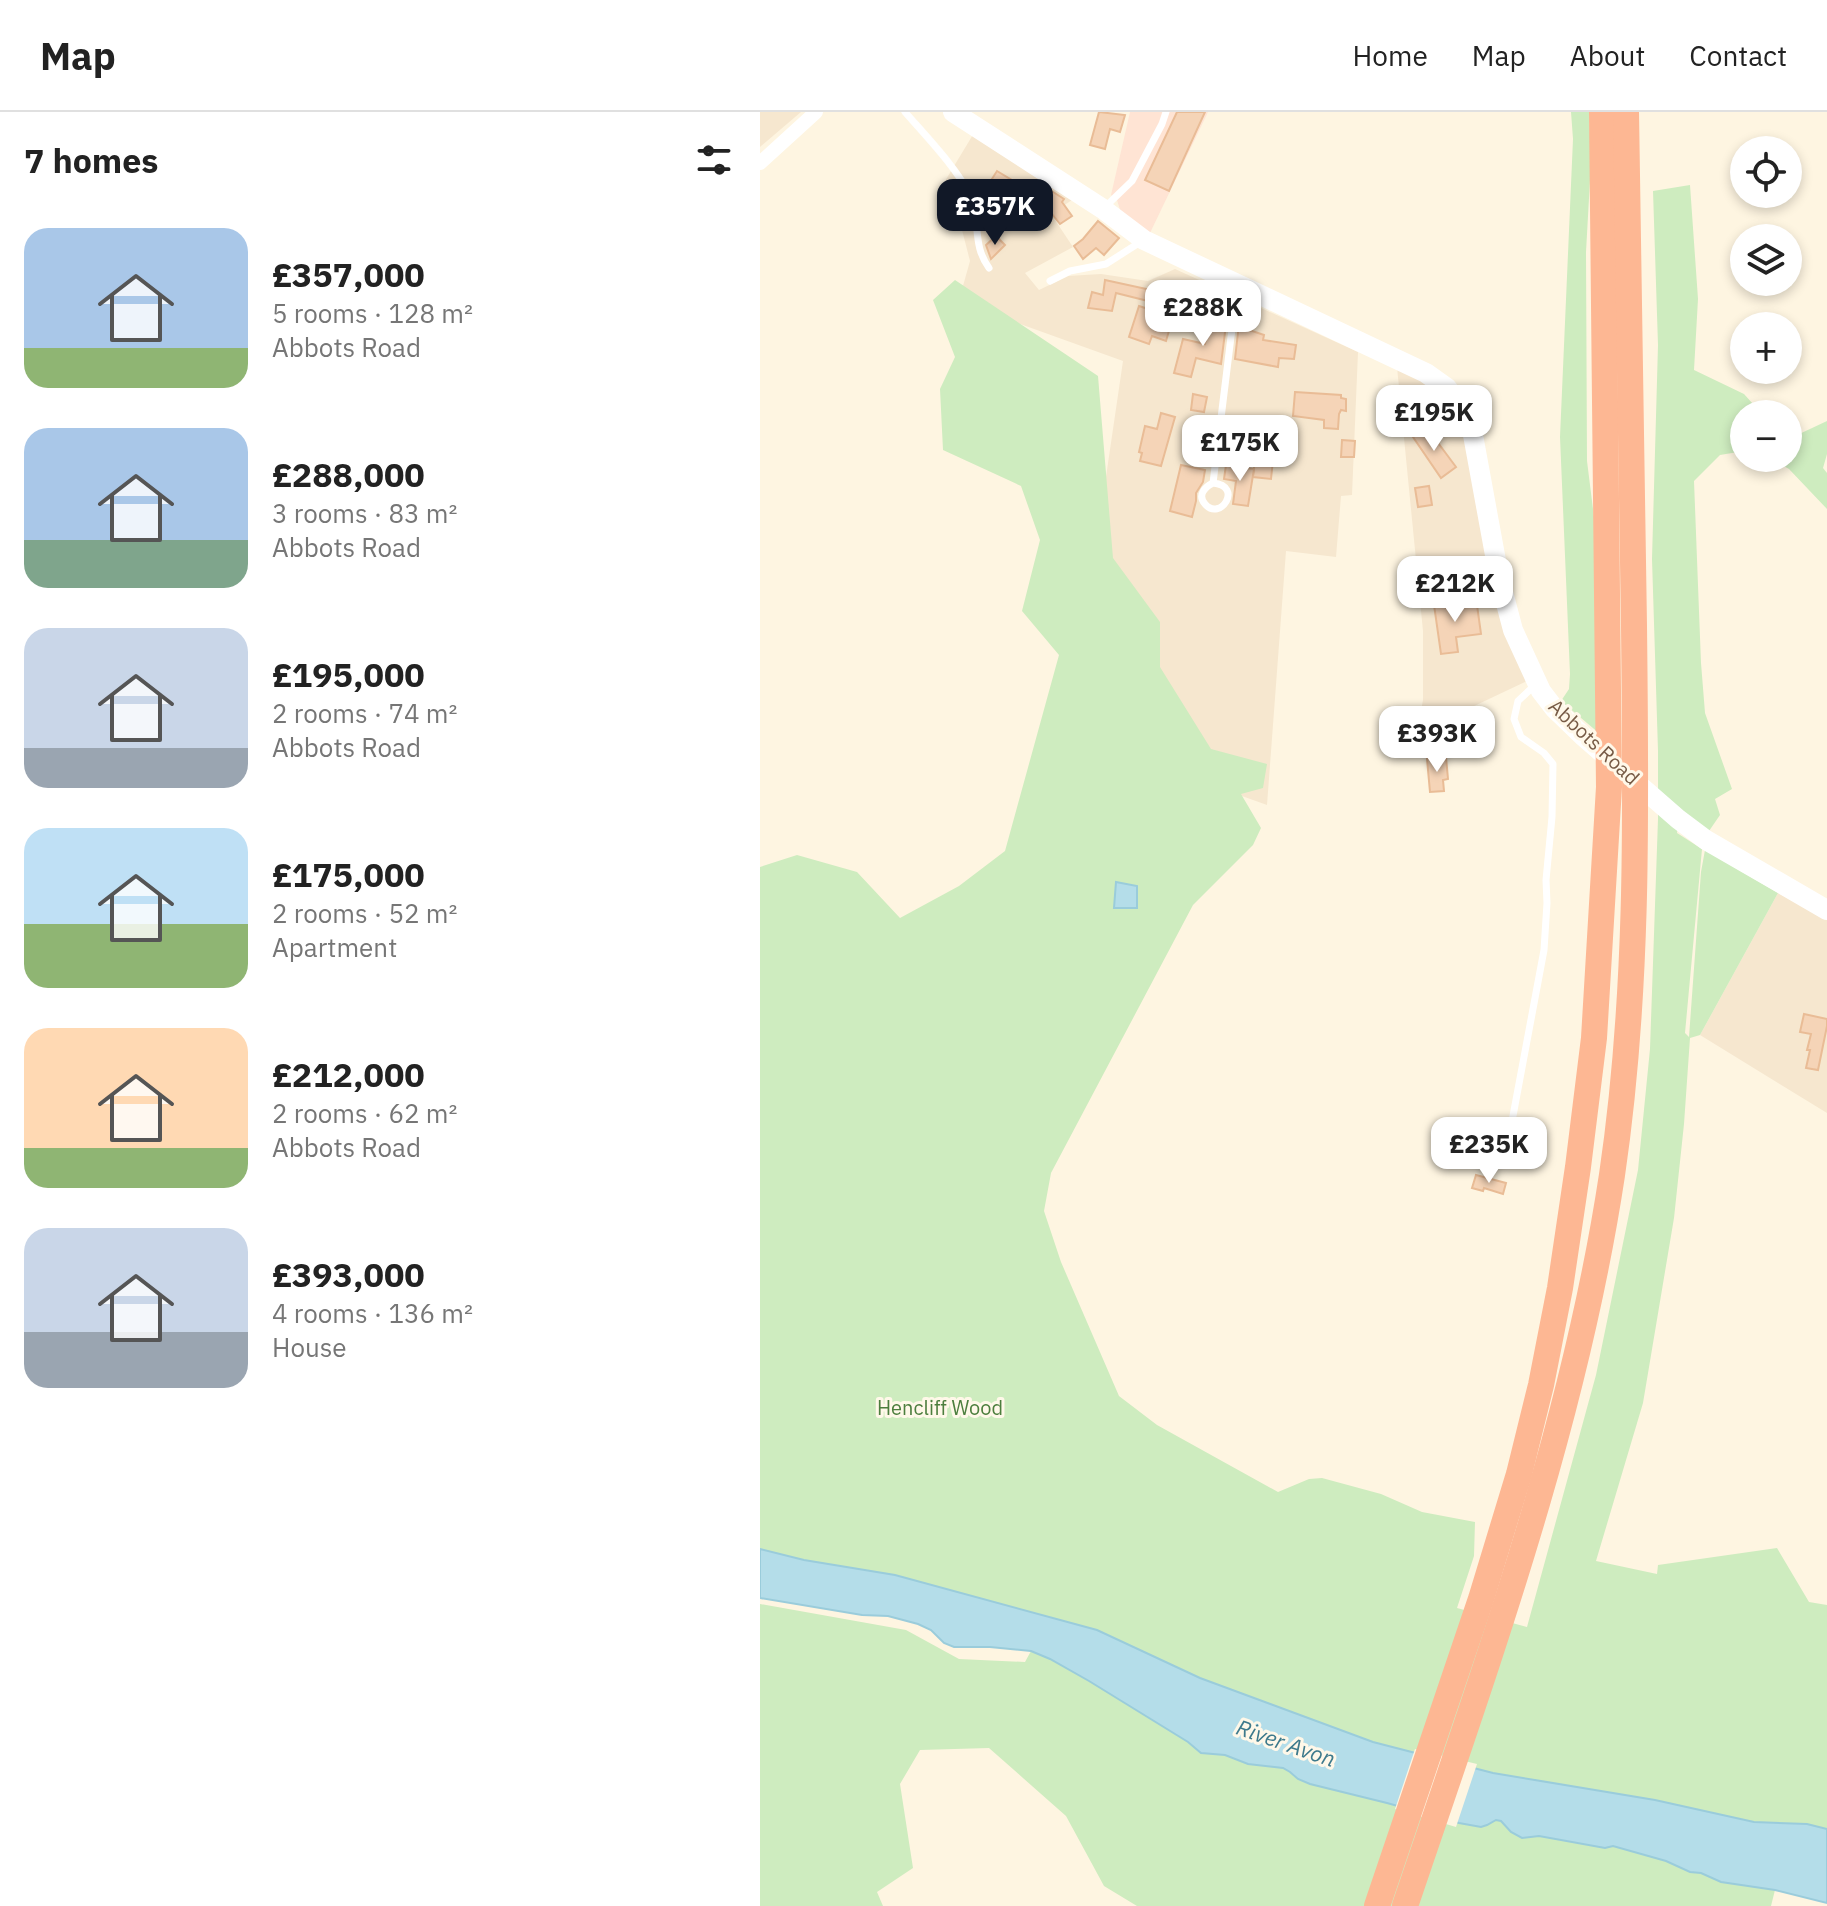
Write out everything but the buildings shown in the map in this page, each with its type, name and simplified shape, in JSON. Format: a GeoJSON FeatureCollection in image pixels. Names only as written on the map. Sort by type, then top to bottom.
{"type":"FeatureCollection","features":[{"type":"Feature","properties":{"kind":"highway"},"geometry":{"type":"LineString","coordinates":[[1405,1906],[1493,1603],[1491,1545],[1526,1444],[1541,1385],[1560,1288],[1594,1038],[1609,787],[1602,112]]}},
{"type":"Feature","properties":{"kind":"highway"},"geometry":{"type":"LineString","coordinates":[[1377,1906],[1493,1603],[1544,1482],[1590,1300],[1612,1173],[1634,953],[1636,816],[1626,112]]}},
{"type":"Feature","properties":{"kind":"street"},"geometry":{"type":"LineString","coordinates":[[760,163],[816,112]]}},
{"type":"Feature","properties":{"kind":"street","name":"Abbots Road"},"geometry":{"type":"LineString","coordinates":[[953,112],[1103,209],[1144,240],[1415,368],[1447,388],[1462,408],[1473,435],[1499,577],[1513,630],[1537,683],[1554,708],[1678,819],[1706,840],[1827,910]]}},
{"type":"Feature","properties":{"kind":"lane"},"geometry":{"type":"LineString","coordinates":[[905,112],[965,186],[973,203],[979,251],[989,268]]}},
{"type":"Feature","properties":{"kind":"lane"},"geometry":{"type":"LineString","coordinates":[[1103,209],[1132,181],[1166,112]]}},
{"type":"Feature","properties":{"kind":"lane"},"geometry":{"type":"LineString","coordinates":[[1050,281],[1070,271],[1106,264],[1144,240]]}},
{"type":"Feature","properties":{"kind":"lane"},"geometry":{"type":"LineString","coordinates":[[1059,288],[1064,274]]}},
{"type":"Feature","properties":{"kind":"lane"},"geometry":{"type":"LineString","coordinates":[[1213,483],[1237,284]]}},
{"type":"Feature","properties":{"kind":"lane"},"geometry":{"type":"LineString","coordinates":[[1504,1164],[1545,936],[1553,764],[1544,753],[1521,737],[1514,719],[1518,701],[1537,683]]}},
{"type":"Feature","properties":{"kind":"shaded area"},"geometry":{"type":"Polygon","coordinates":[[[760,112],[801,112],[760,147],[760,112]]]}},
{"type":"Feature","properties":{"kind":"shaded area"},"geometry":{"type":"Polygon","coordinates":[[[1130,112],[1208,112],[1150,233],[1121,213],[1117,200],[1111,195],[1130,112]]]}},
{"type":"Feature","properties":{"kind":"shaded area"},"geometry":{"type":"Polygon","coordinates":[[[974,133],[1078,196],[1051,214],[1073,247],[1025,273],[1039,290],[1068,276],[1101,274],[1148,281],[1175,269],[1358,352],[1352,495],[1341,496],[1336,557],[1286,551],[1267,805],[1214,786],[1101,561],[1102,504],[1123,361],[976,308],[961,293],[970,261],[953,195],[945,181],[974,133]]]}},
{"type":"Feature","properties":{"kind":"shaded area"},"geometry":{"type":"Polygon","coordinates":[[[1397,367],[1428,380],[1458,410],[1529,680],[1417,733],[1423,700],[1423,631],[1397,367]]]}},
{"type":"Feature","properties":{"kind":"shaded area"},"geometry":{"type":"Polygon","coordinates":[[[1778,893],[1827,919],[1827,1113],[1700,1035],[1778,893]]]}},
{"type":"Feature","properties":{"kind":"green space"},"geometry":{"type":"Polygon","coordinates":[[[1571,112],[1589,112],[1587,461],[1600,565],[1600,734],[1561,701],[1569,689],[1570,674],[1560,437],[1573,139],[1571,112]]]}},
{"type":"Feature","properties":{"kind":"green space","name":"Hencliff Wood"},"geometry":{"type":"Polygon","coordinates":[[[1690,185],[1698,299],[1694,370],[1744,394],[1749,400],[1730,400],[1730,453],[1720,455],[1694,481],[1705,713],[1732,789],[1715,799],[1720,815],[1709,831],[1679,812],[1677,833],[1702,849],[1685,1033],[1689,1037],[1705,850],[1778,893],[1700,1035],[1690,1038],[1674,1218],[1643,1403],[1596,1561],[1657,1574],[1658,1565],[1777,1548],[1809,1602],[1827,1605],[1827,1829],[1807,1824],[1754,1822],[1655,1800],[1493,1773],[1373,1742],[1200,1678],[1097,1630],[895,1575],[804,1560],[760,1549],[760,867],[797,855],[857,872],[900,918],[959,886],[1005,851],[1059,655],[1022,611],[1040,540],[1021,486],[943,450],[940,389],[955,357],[933,300],[955,280],[1098,376],[1113,558],[1160,622],[1160,667],[1211,749],[1267,764],[1263,788],[1241,794],[1261,828],[1253,845],[1193,905],[1051,1173],[1044,1211],[1061,1262],[1119,1396],[1157,1425],[1278,1492],[1309,1479],[1322,1478],[1381,1494],[1422,1512],[1475,1522],[1474,1556],[1457,1608],[1527,1627],[1596,1375],[1638,1170],[1650,1049],[1658,819],[1652,559],[1658,345],[1653,191],[1690,185]]]}},
{"type":"Feature","properties":{"kind":"green space"},"geometry":{"type":"Polygon","coordinates":[[[1827,421],[1827,454],[1823,468],[1827,473],[1827,509],[1792,472],[1802,472],[1802,433],[1827,421]]]}},
{"type":"Feature","properties":{"kind":"green space"},"geometry":{"type":"Polygon","coordinates":[[[760,1604],[906,1630],[959,1659],[1025,1662],[1031,1651],[1089,1681],[1201,1753],[1283,1768],[1310,1784],[1459,1823],[1487,1825],[1501,1821],[1522,1838],[1539,1836],[1605,1848],[1613,1846],[1666,1861],[1721,1882],[1775,1890],[1771,1906],[1137,1906],[1104,1886],[1066,1816],[989,1748],[920,1750],[900,1784],[913,1868],[877,1892],[883,1906],[760,1906],[760,1604]]]}},
{"type":"Feature","properties":{"kind":"water"},"geometry":{"type":"Polygon","coordinates":[[[1116,882],[1137,886],[1137,908],[1114,908],[1116,882]]]}},
{"type":"Feature","properties":{"kind":"water","name":"River Avon"},"geometry":{"type":"Polygon","coordinates":[[[760,1549],[804,1560],[895,1575],[1097,1630],[1200,1678],[1373,1742],[1493,1773],[1655,1800],[1754,1822],[1807,1824],[1827,1829],[1827,1903],[1775,1890],[1721,1882],[1666,1861],[1613,1846],[1605,1848],[1539,1836],[1522,1838],[1501,1821],[1481,1827],[1459,1823],[1310,1784],[1283,1768],[1201,1753],[1089,1681],[1031,1651],[954,1647],[944,1643],[931,1630],[888,1616],[862,1615],[760,1598],[760,1549]]]}},
{"type":"Feature","properties":{"kind":"pier"},"geometry":{"type":"Polygon","coordinates":[[[1415,1749],[1477,1764],[1456,1827],[1395,1809],[1415,1749]]]}}]}
